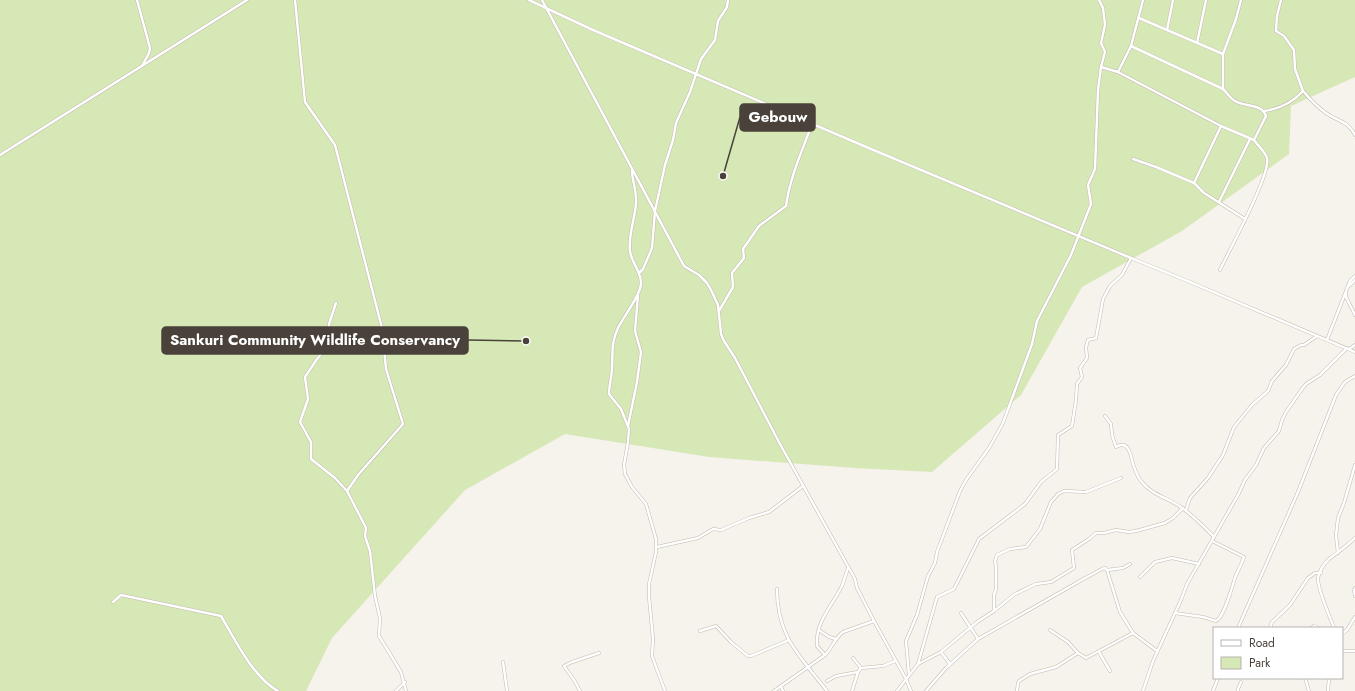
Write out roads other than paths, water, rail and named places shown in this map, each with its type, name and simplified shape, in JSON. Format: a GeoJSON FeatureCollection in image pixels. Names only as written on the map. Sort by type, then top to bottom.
{"type":"FeatureCollection","features":[{"type":"Feature","properties":{"kind":"street"},"geometry":{"type":"LineString","coordinates":[[137,0],[150,48],[142,66]]}},
{"type":"Feature","properties":{"kind":"street"},"geometry":{"type":"LineString","coordinates":[[0,155],[247,0]]}},
{"type":"Feature","properties":{"kind":"street"},"geometry":{"type":"LineString","coordinates":[[295,0],[306,102],[335,145],[382,328],[386,369],[403,424],[358,475],[347,491]]}},
{"type":"Feature","properties":{"kind":"street"},"geometry":{"type":"LineString","coordinates":[[529,0],[593,30],[812,124],[1355,352]]}},
{"type":"Feature","properties":{"kind":"street"},"geometry":{"type":"LineString","coordinates":[[542,0],[684,266],[699,275],[707,283],[716,300],[719,311],[721,334],[724,341],[735,358],[803,486],[855,579],[857,588],[911,691]]}},
{"type":"Feature","properties":{"kind":"street"},"geometry":{"type":"LineString","coordinates":[[638,273],[643,269],[652,248],[655,211],[676,123],[690,92],[701,58],[715,40],[718,21],[727,7],[728,0]]}},
{"type":"Feature","properties":{"kind":"street"},"geometry":{"type":"LineString","coordinates":[[909,675],[906,641],[918,615],[928,576],[960,491],[989,448],[1003,423],[1032,344],[1037,321],[1071,255],[1091,204],[1088,185],[1095,169],[1098,90],[1101,67],[1105,52],[1102,43],[1105,25],[1103,8],[1099,0]]}},
{"type":"Feature","properties":{"kind":"street"},"geometry":{"type":"LineString","coordinates":[[1118,72],[1131,46],[1143,0]]}},
{"type":"Feature","properties":{"kind":"street"},"geometry":{"type":"LineString","coordinates":[[1167,30],[1173,0]]}},
{"type":"Feature","properties":{"kind":"street"},"geometry":{"type":"LineString","coordinates":[[1197,42],[1206,0]]}},
{"type":"Feature","properties":{"kind":"street"},"geometry":{"type":"LineString","coordinates":[[1224,89],[1223,54],[1236,19],[1240,0]]}},
{"type":"Feature","properties":{"kind":"street"},"geometry":{"type":"LineString","coordinates":[[1281,0],[1276,16],[1276,31],[1284,36],[1294,50],[1295,69],[1303,91],[1326,114],[1350,126],[1355,135]]}},
{"type":"Feature","properties":{"kind":"street"},"geometry":{"type":"LineString","coordinates":[[1139,18],[1223,54]]}},
{"type":"Feature","properties":{"kind":"street"},"geometry":{"type":"LineString","coordinates":[[1131,46],[1224,89],[1234,101],[1259,108],[1264,111],[1276,110],[1296,100],[1303,91]]}},
{"type":"Feature","properties":{"kind":"street"},"geometry":{"type":"LineString","coordinates":[[1101,67],[1118,72],[1221,126],[1254,140],[1264,152],[1267,158],[1265,173],[1245,219],[1220,270]]}},
{"type":"Feature","properties":{"kind":"street"},"geometry":{"type":"LineString","coordinates":[[1254,140],[1266,116],[1264,111]]}},
{"type":"Feature","properties":{"kind":"street"},"geometry":{"type":"LineString","coordinates":[[719,311],[732,287],[732,273],[744,258],[743,249],[759,226],[786,206],[788,189],[793,173],[812,124]]}},
{"type":"Feature","properties":{"kind":"street"},"geometry":{"type":"LineString","coordinates":[[1194,183],[1221,126]]}},
{"type":"Feature","properties":{"kind":"street"},"geometry":{"type":"LineString","coordinates":[[1220,202],[1250,139]]}},
{"type":"Feature","properties":{"kind":"street"},"geometry":{"type":"LineString","coordinates":[[1133,159],[1194,183],[1204,193],[1245,219]]}},
{"type":"Feature","properties":{"kind":"street"},"geometry":{"type":"LineString","coordinates":[[632,168],[636,202],[630,237],[630,250],[641,283],[638,294],[635,331],[640,352],[637,382],[628,426],[628,442],[624,465],[625,474],[632,487],[646,504],[656,539],[657,547],[648,584],[653,639],[652,656],[665,691]]}},
{"type":"Feature","properties":{"kind":"street"},"geometry":{"type":"LineString","coordinates":[[918,664],[936,597],[954,589],[979,539],[1025,504],[1041,482],[1057,468],[1058,435],[1072,426],[1077,384],[1082,378],[1080,368],[1087,358],[1086,347],[1088,340],[1096,338],[1103,300],[1110,286],[1122,275],[1131,258]]}},
{"type":"Feature","properties":{"kind":"street"},"geometry":{"type":"LineString","coordinates":[[1327,340],[1350,281],[1355,276]]}},
{"type":"Feature","properties":{"kind":"street"},"geometry":{"type":"LineString","coordinates":[[1355,280],[1350,285],[1346,297],[1355,316]]}},
{"type":"Feature","properties":{"kind":"street"},"geometry":{"type":"LineString","coordinates":[[628,426],[621,408],[609,394],[612,366],[611,353],[612,343],[617,330],[638,294]]}},
{"type":"Feature","properties":{"kind":"street"},"geometry":{"type":"LineString","coordinates":[[336,302],[329,324],[330,343],[305,377],[308,399],[300,422],[311,442],[311,459],[347,491],[366,528],[365,536],[370,551],[375,596],[380,618],[379,636],[401,672],[405,682],[406,691]]}},
{"type":"Feature","properties":{"kind":"street"},"geometry":{"type":"LineString","coordinates":[[1186,510],[1190,498],[1208,478],[1223,455],[1234,427],[1246,410],[1268,391],[1272,381],[1286,365],[1294,349],[1304,345],[1317,336]]}},
{"type":"Feature","properties":{"kind":"street"},"geometry":{"type":"LineString","coordinates":[[1142,691],[1158,651],[1182,600],[1187,584],[1245,480],[1268,444],[1279,431],[1286,412],[1306,384],[1320,375],[1348,348],[1355,345]]}},
{"type":"Feature","properties":{"kind":"street"},"geometry":{"type":"LineString","coordinates":[[1238,627],[1298,492],[1336,395],[1345,382],[1355,376]]}},
{"type":"Feature","properties":{"kind":"street"},"geometry":{"type":"LineString","coordinates":[[1105,416],[1110,424],[1116,447],[1125,445],[1128,448],[1131,453],[1138,477],[1144,486],[1186,510],[1214,537]]}},
{"type":"Feature","properties":{"kind":"street"},"geometry":{"type":"LineString","coordinates":[[1338,553],[1336,535],[1338,518],[1344,503],[1355,464]]}},
{"type":"Feature","properties":{"kind":"street"},"geometry":{"type":"LineString","coordinates":[[994,611],[994,595],[996,589],[995,561],[997,555],[1010,549],[1026,547],[1040,529],[1051,502],[1058,494],[1064,491],[1086,492],[1121,478]]}},
{"type":"Feature","properties":{"kind":"street"},"geometry":{"type":"LineString","coordinates":[[657,547],[698,538],[713,529],[721,530],[749,518],[769,512],[803,486]]}},
{"type":"Feature","properties":{"kind":"street"},"geometry":{"type":"LineString","coordinates":[[897,691],[918,664],[941,652],[984,616],[994,611],[1015,594],[1036,584],[1051,582],[1074,568],[1072,550],[1096,533],[1119,530],[1129,532],[1157,526],[1170,521],[1183,508]]}},
{"type":"Feature","properties":{"kind":"street"},"geometry":{"type":"LineString","coordinates":[[1334,627],[1318,582],[1318,578],[1325,564],[1355,538]]}},
{"type":"Feature","properties":{"kind":"street"},"geometry":{"type":"LineString","coordinates":[[1175,613],[1203,617],[1216,621],[1219,618],[1227,602],[1244,557],[1212,541]]}},
{"type":"Feature","properties":{"kind":"street"},"geometry":{"type":"LineString","coordinates":[[1140,577],[1155,562],[1172,558],[1199,564]]}},
{"type":"Feature","properties":{"kind":"street"},"geometry":{"type":"LineString","coordinates":[[926,691],[950,664],[978,638],[1102,569],[1105,568],[1107,570],[1123,568],[1130,564]]}},
{"type":"Feature","properties":{"kind":"street"},"geometry":{"type":"LineString","coordinates":[[825,655],[817,646],[819,630],[826,612],[841,587],[848,568]]}},
{"type":"Feature","properties":{"kind":"street"},"geometry":{"type":"LineString","coordinates":[[1107,570],[1120,612],[1133,633],[1158,651]]}},
{"type":"Feature","properties":{"kind":"street"},"geometry":{"type":"LineString","coordinates":[[1270,627],[1272,622],[1290,605],[1308,578],[1315,573],[1320,573]]}},
{"type":"Feature","properties":{"kind":"street"},"geometry":{"type":"LineString","coordinates":[[1355,588],[1355,596]]}},
{"type":"Feature","properties":{"kind":"street"},"geometry":{"type":"LineString","coordinates":[[778,589],[778,610],[789,640],[800,658],[825,690]]}},
{"type":"Feature","properties":{"kind":"street"},"geometry":{"type":"LineString","coordinates":[[113,602],[122,595],[221,616],[249,663],[271,687],[278,691]]}},
{"type":"Feature","properties":{"kind":"street"},"geometry":{"type":"LineString","coordinates":[[961,613],[978,638]]}},
{"type":"Feature","properties":{"kind":"street"},"geometry":{"type":"LineString","coordinates":[[1343,633],[1347,630],[1355,617]]}},
{"type":"Feature","properties":{"kind":"street"},"geometry":{"type":"LineString","coordinates":[[774,691],[825,655],[843,632],[874,621]]}},
{"type":"Feature","properties":{"kind":"street"},"geometry":{"type":"LineString","coordinates":[[700,631],[716,626],[731,642],[748,656],[789,640]]}},
{"type":"Feature","properties":{"kind":"street"},"geometry":{"type":"LineString","coordinates":[[819,630],[829,637],[836,639]]}},
{"type":"Feature","properties":{"kind":"street"},"geometry":{"type":"LineString","coordinates":[[1050,630],[1068,642],[1078,653],[1086,658],[1133,633]]}},
{"type":"Feature","properties":{"kind":"street"},"geometry":{"type":"LineString","coordinates":[[1343,651],[1355,651]]}},
{"type":"Feature","properties":{"kind":"street"},"geometry":{"type":"LineString","coordinates":[[941,652],[950,664]]}},
{"type":"Feature","properties":{"kind":"street"},"geometry":{"type":"LineString","coordinates":[[1099,652],[1110,671]]}},
{"type":"Feature","properties":{"kind":"street"},"geometry":{"type":"LineString","coordinates":[[580,691],[564,666],[599,653]]}},
{"type":"Feature","properties":{"kind":"street"},"geometry":{"type":"LineString","coordinates":[[1017,691],[1018,683],[1030,674],[1056,667],[1078,653]]}},
{"type":"Feature","properties":{"kind":"street"},"geometry":{"type":"LineString","coordinates":[[853,658],[862,668]]}},
{"type":"Feature","properties":{"kind":"street"},"geometry":{"type":"LineString","coordinates":[[852,691],[858,672],[862,668],[883,666],[895,661]]}},
{"type":"Feature","properties":{"kind":"street"},"geometry":{"type":"LineString","coordinates":[[503,662],[508,691]]}},
{"type":"Feature","properties":{"kind":"street"},"geometry":{"type":"LineString","coordinates":[[827,681],[836,676],[858,672]]}},
{"type":"Feature","properties":{"kind":"street"},"geometry":{"type":"LineString","coordinates":[[1213,691],[1218,679]]}},
{"type":"Feature","properties":{"kind":"street"},"geometry":{"type":"LineString","coordinates":[[1305,679],[1309,691]]}},
{"type":"Feature","properties":{"kind":"street"},"geometry":{"type":"LineString","coordinates":[[1329,679],[1329,691]]}},
{"type":"Feature","properties":{"kind":"street"},"geometry":{"type":"LineString","coordinates":[[396,691],[405,682]]}},
{"type":"Feature","properties":{"kind":"street"},"geometry":{"type":"LineString","coordinates":[[1238,691],[1241,682]]}},
{"type":"Feature","properties":{"kind":"street"},"geometry":{"type":"LineString","coordinates":[[781,687],[784,691]]}},
{"type":"Feature","properties":{"kind":"place","name":"Gebouw"},"geometry":{"type":"Point","coordinates":[723,176]}},
{"type":"Feature","properties":{"kind":"place","name":"Sankuri Community Wildlife Conservancy"},"geometry":{"type":"Point","coordinates":[526,341]}}]}
